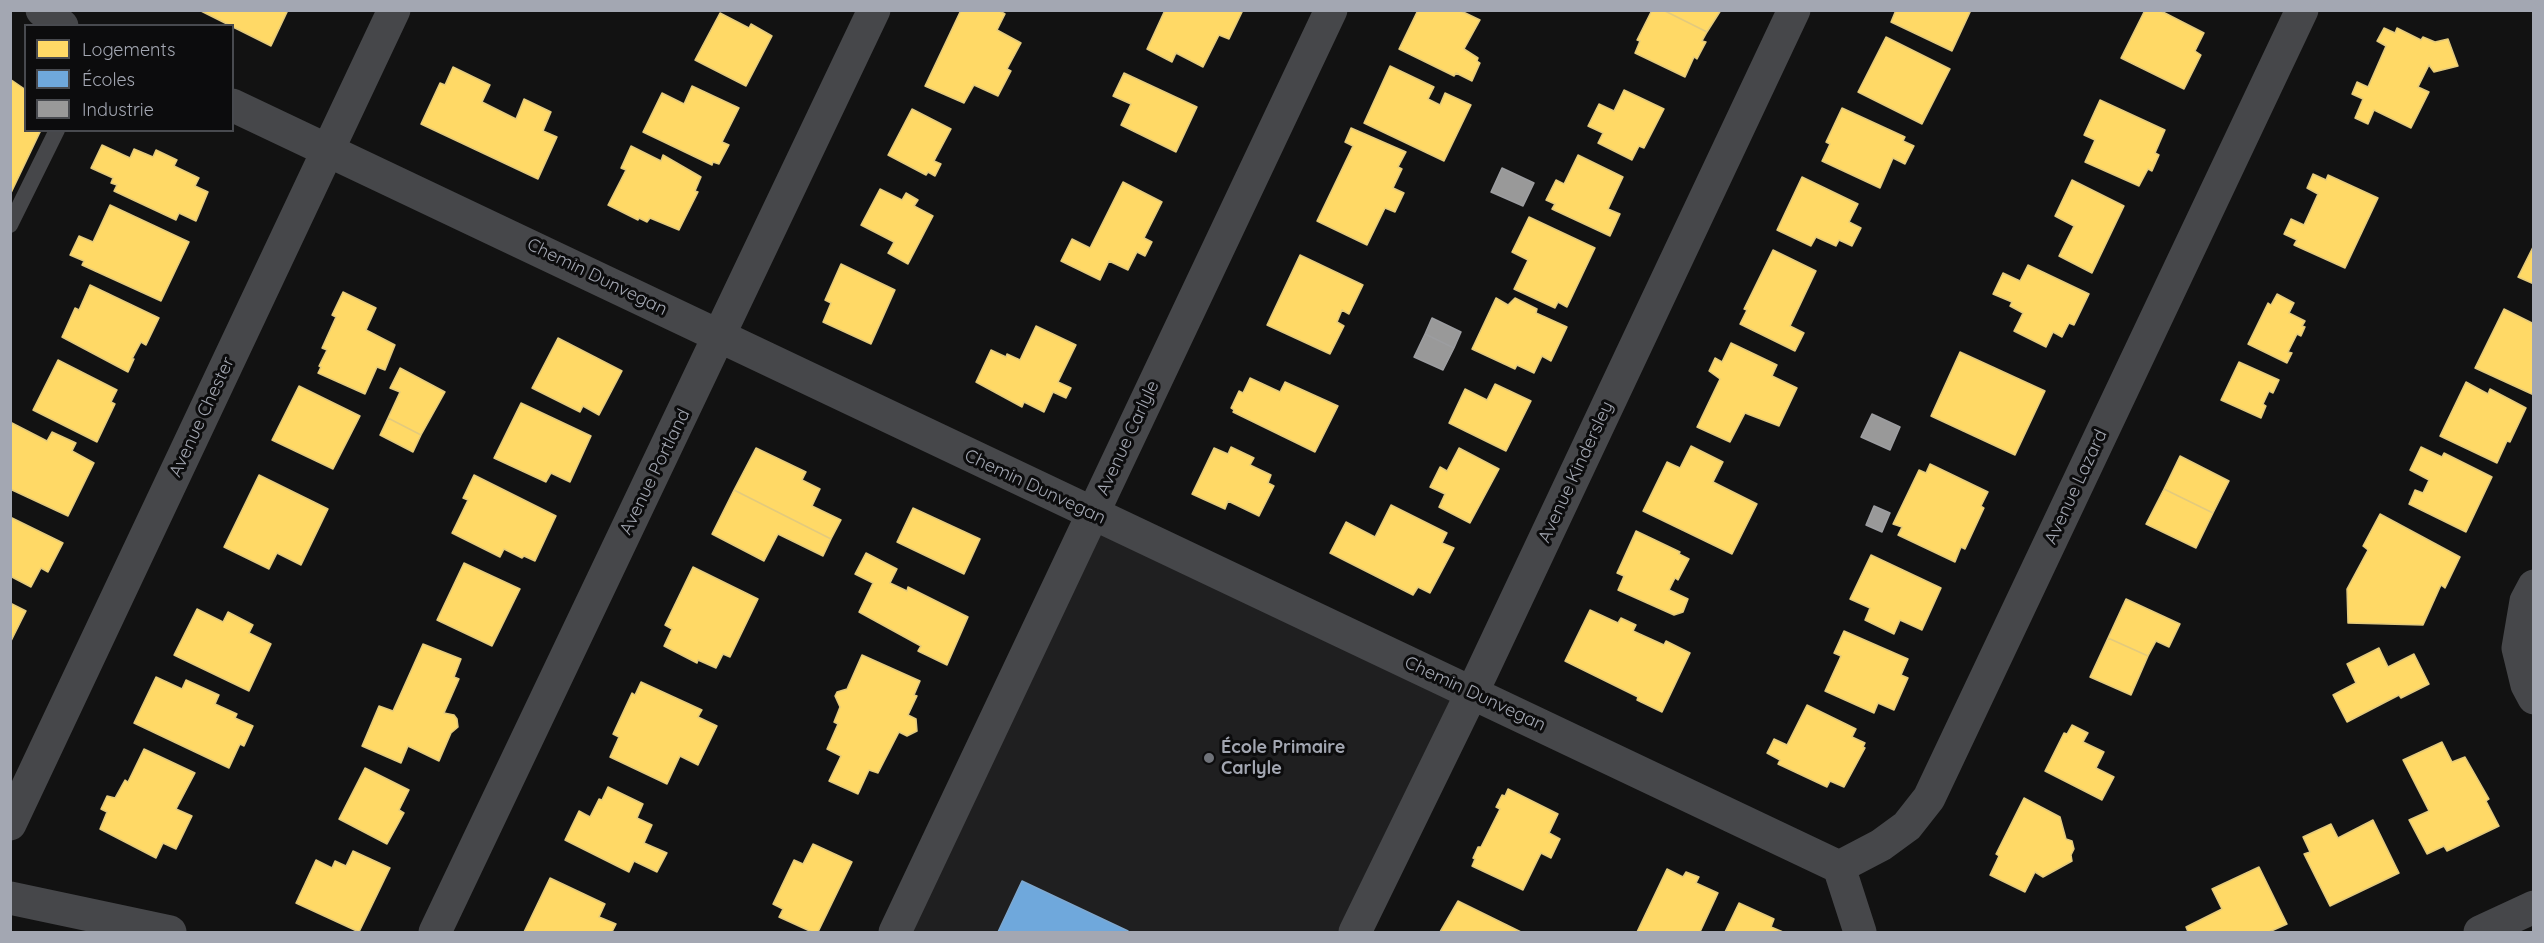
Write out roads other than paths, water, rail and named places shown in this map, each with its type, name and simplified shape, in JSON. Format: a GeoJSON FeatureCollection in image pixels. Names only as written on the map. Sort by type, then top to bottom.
{"type":"FeatureCollection","features":[{"type":"Feature","properties":{"kind":"street"},"geometry":{"type":"LineString","coordinates":[[42,10],[60,24]]}},
{"type":"Feature","properties":{"kind":"street","name":"Avenue Chester"},"geometry":{"type":"LineString","coordinates":[[10,824],[394,10]]}},
{"type":"Feature","properties":{"kind":"street","name":"Avenue Portland"},"geometry":{"type":"LineString","coordinates":[[435,933],[874,10]]}},
{"type":"Feature","properties":{"kind":"street","name":"Avenue Carlyle"},"geometry":{"type":"LineString","coordinates":[[895,933],[1332,10]]}},
{"type":"Feature","properties":{"kind":"street","name":"Avenue Kindersley"},"geometry":{"type":"LineString","coordinates":[[1355,933],[1472,693],[1794,10]]}},
{"type":"Feature","properties":{"kind":"street","name":"Avenue Lazard"},"geometry":{"type":"LineString","coordinates":[[1839,867],[1881,845],[1907,826],[1929,798],[2302,10]]}},
{"type":"Feature","properties":{"kind":"street","name":"Chemin Dunvegan"},"geometry":{"type":"LineString","coordinates":[[234,106],[328,148],[1092,514],[1839,867]]}},
{"type":"Feature","properties":{"kind":"street"},"geometry":{"type":"LineString","coordinates":[[2534,585],[2526,601],[2518,648],[2527,686],[2534,698]]}},
{"type":"Feature","properties":{"kind":"street"},"geometry":{"type":"LineString","coordinates":[[1839,867],[1860,933]]}},
{"type":"Feature","properties":{"kind":"street"},"geometry":{"type":"LineString","coordinates":[[10,898],[170,933]]}},
{"type":"Feature","properties":{"kind":"street"},"geometry":{"type":"LineString","coordinates":[[2480,933],[2534,907]]}},
{"type":"Feature","properties":{"kind":"lane"},"geometry":{"type":"LineString","coordinates":[[10,225],[56,132]]}},
{"type":"Feature","properties":{"kind":"place","name":"École Primaire Carlyle"},"geometry":{"type":"Point","coordinates":[1209,758]}}]}
